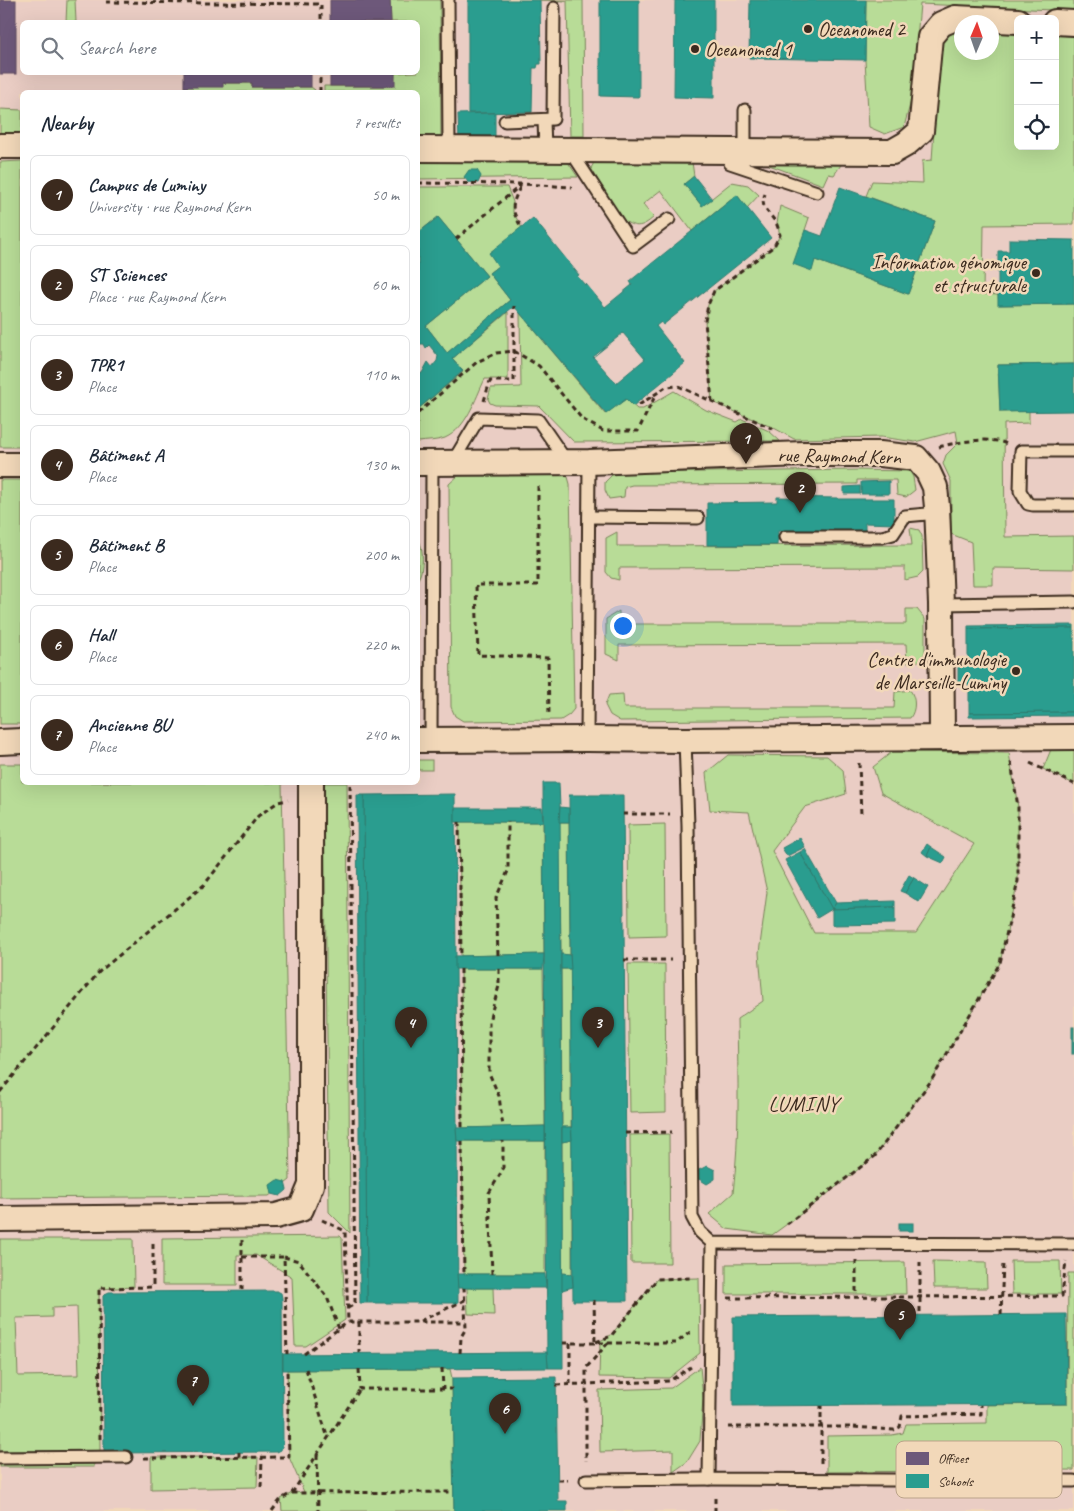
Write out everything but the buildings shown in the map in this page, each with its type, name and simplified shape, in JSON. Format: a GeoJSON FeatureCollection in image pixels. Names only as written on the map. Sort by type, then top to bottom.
{"type":"FeatureCollection","features":[{"type":"Feature","properties":{"kind":"street"},"geometry":{"type":"LineString","coordinates":[[420,149],[892,152],[906,144],[921,131],[930,37],[940,24],[971,9],[1014,20]]}},
{"type":"Feature","properties":{"kind":"street"},"geometry":{"type":"LineString","coordinates":[[1059,22],[1074,23]]}},
{"type":"Feature","properties":{"kind":"street"},"geometry":{"type":"LineString","coordinates":[[0,146],[20,146]]}},
{"type":"Feature","properties":{"kind":"street","name":"rue Raymond Kern"},"geometry":{"type":"LineString","coordinates":[[434,463],[578,462],[804,454],[880,454],[916,458],[928,472],[935,487],[938,513],[942,737]]}},
{"type":"Feature","properties":{"kind":"street"},"geometry":{"type":"LineString","coordinates":[[0,465],[20,465]]}},
{"type":"Feature","properties":{"kind":"street"},"geometry":{"type":"LineString","coordinates":[[424,740],[686,740],[942,737],[1008,745],[1074,736]]}},
{"type":"Feature","properties":{"kind":"street"},"geometry":{"type":"LineString","coordinates":[[0,742],[20,742]]}},
{"type":"Feature","properties":{"kind":"street"},"geometry":{"type":"LineString","coordinates":[[0,1218],[241,1217],[276,1216],[301,1210],[311,1186],[311,785]]}},
{"type":"Feature","properties":{"kind":"lane"},"geometry":{"type":"LineString","coordinates":[[448,0],[449,149]]}},
{"type":"Feature","properties":{"kind":"lane"},"geometry":{"type":"LineString","coordinates":[[505,121],[552,119],[554,8]]}},
{"type":"Feature","properties":{"kind":"lane"},"geometry":{"type":"LineString","coordinates":[[745,110],[737,151],[730,163],[818,192]]}},
{"type":"Feature","properties":{"kind":"lane"},"geometry":{"type":"LineString","coordinates":[[544,120],[545,150]]}},
{"type":"Feature","properties":{"kind":"lane"},"geometry":{"type":"LineString","coordinates":[[570,150],[633,246],[669,219]]}},
{"type":"Feature","properties":{"kind":"lane"},"geometry":{"type":"LineString","coordinates":[[424,740],[434,463],[479,418],[538,420],[578,462],[589,517],[586,739]]}},
{"type":"Feature","properties":{"kind":"lane"},"geometry":{"type":"LineString","coordinates":[[1074,451],[1021,451],[1020,491],[1028,504],[1074,505]]}},
{"type":"Feature","properties":{"kind":"lane"},"geometry":{"type":"LineString","coordinates":[[786,537],[882,537],[893,534],[905,516],[938,513]]}},
{"type":"Feature","properties":{"kind":"lane"},"geometry":{"type":"LineString","coordinates":[[589,517],[698,518]]}},
{"type":"Feature","properties":{"kind":"lane"},"geometry":{"type":"LineString","coordinates":[[940,604],[1074,602]]}},
{"type":"Feature","properties":{"kind":"lane"},"geometry":{"type":"LineString","coordinates":[[686,740],[692,1217],[700,1232],[712,1243],[1071,1244]]}},
{"type":"Feature","properties":{"kind":"lane"},"geometry":{"type":"LineString","coordinates":[[710,1480],[712,1243]]}},
{"type":"Feature","properties":{"kind":"lane"},"geometry":{"type":"LineString","coordinates":[[0,1458],[126,1457]]}},
{"type":"Feature","properties":{"kind":"lane"},"geometry":{"type":"LineString","coordinates":[[586,1480],[896,1480]]}},
{"type":"Feature","properties":{"kind":"path"},"geometry":{"type":"LineString","coordinates":[[106,2],[288,2],[321,4],[321,20]]}},
{"type":"Feature","properties":{"kind":"path"},"geometry":{"type":"LineString","coordinates":[[320,75],[320,90]]}},
{"type":"Feature","properties":{"kind":"path"},"geometry":{"type":"LineString","coordinates":[[712,402],[705,321],[708,305],[714,291],[774,246],[780,235],[777,224],[764,209],[763,200],[772,178]]}},
{"type":"Feature","properties":{"kind":"path"},"geometry":{"type":"LineString","coordinates":[[420,183],[522,184],[578,187]]}},
{"type":"Feature","properties":{"kind":"path"},"geometry":{"type":"LineString","coordinates":[[522,184],[513,202],[513,212],[522,228]]}},
{"type":"Feature","properties":{"kind":"path"},"geometry":{"type":"LineString","coordinates":[[456,239],[522,184]]}},
{"type":"Feature","properties":{"kind":"path"},"geometry":{"type":"LineString","coordinates":[[479,418],[490,381],[514,381],[514,306]]}},
{"type":"Feature","properties":{"kind":"path"},"geometry":{"type":"LineString","coordinates":[[420,411],[477,362],[496,353],[514,351],[539,366],[582,419],[603,432],[638,431],[656,394]]}},
{"type":"Feature","properties":{"kind":"path"},"geometry":{"type":"LineString","coordinates":[[639,405],[666,387],[678,386],[774,428],[804,454]]}},
{"type":"Feature","properties":{"kind":"path"},"geometry":{"type":"LineString","coordinates":[[916,458],[940,447],[962,441],[1000,441],[1021,451]]}},
{"type":"Feature","properties":{"kind":"path"},"geometry":{"type":"LineString","coordinates":[[538,462],[538,585],[476,585],[478,655],[548,658],[550,739]]}},
{"type":"Feature","properties":{"kind":"path"},"geometry":{"type":"LineString","coordinates":[[858,738],[861,815]]}},
{"type":"Feature","properties":{"kind":"path"},"geometry":{"type":"LineString","coordinates":[[1008,745],[1074,784]]}},
{"type":"Feature","properties":{"kind":"path"},"geometry":{"type":"LineString","coordinates":[[760,1244],[875,1156],[931,1081],[1000,963],[1018,881],[1018,807],[1008,745]]}},
{"type":"Feature","properties":{"kind":"path"},"geometry":{"type":"LineString","coordinates":[[348,1308],[355,1304],[350,785]]}},
{"type":"Feature","properties":{"kind":"path"},"geometry":{"type":"LineString","coordinates":[[0,1092],[99,972],[204,885],[258,816],[278,802],[287,800]]}},
{"type":"Feature","properties":{"kind":"path"},"geometry":{"type":"LineString","coordinates":[[623,814],[687,815]]}},
{"type":"Feature","properties":{"kind":"path"},"geometry":{"type":"LineString","coordinates":[[459,822],[460,956]]}},
{"type":"Feature","properties":{"kind":"path"},"geometry":{"type":"LineString","coordinates":[[498,955],[496,898],[508,871],[508,822]]}},
{"type":"Feature","properties":{"kind":"path"},"geometry":{"type":"LineString","coordinates":[[624,960],[689,959]]}},
{"type":"Feature","properties":{"kind":"path"},"geometry":{"type":"LineString","coordinates":[[461,969],[462,1128]]}},
{"type":"Feature","properties":{"kind":"path"},"geometry":{"type":"LineString","coordinates":[[498,969],[498,986],[489,1020],[489,1074],[499,1096],[502,1127]]}},
{"type":"Feature","properties":{"kind":"path"},"geometry":{"type":"LineString","coordinates":[[625,1132],[690,1132]]}},
{"type":"Feature","properties":{"kind":"path"},"geometry":{"type":"LineString","coordinates":[[462,1141],[464,1274]]}},
{"type":"Feature","properties":{"kind":"path"},"geometry":{"type":"LineString","coordinates":[[492,1274],[489,1192],[503,1170],[503,1141]]}},
{"type":"Feature","properties":{"kind":"path"},"geometry":{"type":"LineString","coordinates":[[301,1210],[346,1231],[348,1322]]}},
{"type":"Feature","properties":{"kind":"path"},"geometry":{"type":"LineString","coordinates":[[100,1457],[99,1288],[153,1287],[152,1217]]}},
{"type":"Feature","properties":{"kind":"path"},"geometry":{"type":"LineString","coordinates":[[241,1217],[242,1292]]}},
{"type":"Feature","properties":{"kind":"path"},"geometry":{"type":"LineString","coordinates":[[856,1244],[856,1297]]}},
{"type":"Feature","properties":{"kind":"path"},"geometry":{"type":"LineString","coordinates":[[1001,1315],[1003,1244]]}},
{"type":"Feature","properties":{"kind":"path"},"geometry":{"type":"LineString","coordinates":[[712,1298],[1062,1296],[1071,1244]]}},
{"type":"Feature","properties":{"kind":"path"},"geometry":{"type":"LineString","coordinates":[[242,1257],[284,1257],[299,1261],[326,1298],[339,1329]]}},
{"type":"Feature","properties":{"kind":"path"},"geometry":{"type":"LineString","coordinates":[[284,1257],[287,1354]]}},
{"type":"Feature","properties":{"kind":"path"},"geometry":{"type":"LineString","coordinates":[[920,1276],[920,1315]]}},
{"type":"Feature","properties":{"kind":"path"},"geometry":{"type":"LineString","coordinates":[[595,1343],[611,1336],[657,1279],[712,1278]]}},
{"type":"Feature","properties":{"kind":"path"},"geometry":{"type":"LineString","coordinates":[[460,1353],[461,1337],[466,1328],[464,1288]]}},
{"type":"Feature","properties":{"kind":"path"},"geometry":{"type":"LineString","coordinates":[[419,1322],[465,1300]]}},
{"type":"Feature","properties":{"kind":"path"},"geometry":{"type":"LineString","coordinates":[[594,1300],[595,1343]]}},
{"type":"Feature","properties":{"kind":"path"},"geometry":{"type":"LineString","coordinates":[[304,1354],[348,1322],[466,1322]]}},
{"type":"Feature","properties":{"kind":"path"},"geometry":{"type":"LineString","coordinates":[[359,1322],[359,1353]]}},
{"type":"Feature","properties":{"kind":"path"},"geometry":{"type":"LineString","coordinates":[[563,1343],[676,1343],[700,1326],[712,1325]]}},
{"type":"Feature","properties":{"kind":"path"},"geometry":{"type":"LineString","coordinates":[[570,1342],[570,1385]]}},
{"type":"Feature","properties":{"kind":"path"},"geometry":{"type":"LineString","coordinates":[[586,1463],[586,1368],[608,1344]]}},
{"type":"Feature","properties":{"kind":"path"},"geometry":{"type":"LineString","coordinates":[[556,1385],[669,1381],[711,1354]]}},
{"type":"Feature","properties":{"kind":"path"},"geometry":{"type":"LineString","coordinates":[[442,1368],[443,1389]]}},
{"type":"Feature","properties":{"kind":"path"},"geometry":{"type":"LineString","coordinates":[[292,1494],[360,1390],[359,1369]]}},
{"type":"Feature","properties":{"kind":"path"},"geometry":{"type":"LineString","coordinates":[[144,1458],[289,1457],[287,1370]]}},
{"type":"Feature","properties":{"kind":"path"},"geometry":{"type":"LineString","coordinates":[[306,1370],[328,1438]]}},
{"type":"Feature","properties":{"kind":"path"},"geometry":{"type":"LineString","coordinates":[[360,1390],[452,1389]]}},
{"type":"Feature","properties":{"kind":"path"},"geometry":{"type":"LineString","coordinates":[[710,1426],[853,1427],[894,1430],[900,1427],[902,1416],[981,1414],[981,1405]]}},
{"type":"Feature","properties":{"kind":"path"},"geometry":{"type":"LineString","coordinates":[[821,1406],[821,1480]]}},
{"type":"Feature","properties":{"kind":"path"},"geometry":{"type":"LineString","coordinates":[[239,1452],[240,1458]]}},
{"type":"Feature","properties":{"kind":"path"},"geometry":{"type":"LineString","coordinates":[[317,1454],[318,1511]]}},
{"type":"Feature","properties":{"kind":"path"},"geometry":{"type":"LineString","coordinates":[[261,1487],[262,1458]]}},
{"type":"Feature","properties":{"kind":"path"},"geometry":{"type":"LineString","coordinates":[[272,1511],[281,1499],[292,1494],[453,1492]]}},
{"type":"Feature","properties":{"kind":"shaded area"},"geometry":{"type":"Polygon","coordinates":[[[0,0],[1074,0],[1074,1511],[0,1511],[0,0]]]}},
{"type":"Feature","properties":{"kind":"green space"},"geometry":{"type":"Polygon","coordinates":[[[67,0],[75,0],[76,20],[66,20],[67,0]]]}},
{"type":"Feature","properties":{"kind":"green space"},"geometry":{"type":"Polygon","coordinates":[[[390,0],[440,0],[441,135],[438,138],[420,138],[420,90],[324,90],[324,86],[394,86],[395,75],[420,75],[420,20],[391,20],[390,0]]]}},
{"type":"Feature","properties":{"kind":"green space"},"geometry":{"type":"Polygon","coordinates":[[[540,0],[583,0],[584,136],[570,136],[567,1],[540,0]]]}},
{"type":"Feature","properties":{"kind":"green space"},"geometry":{"type":"Polygon","coordinates":[[[866,0],[1074,0],[1074,11],[920,4],[912,97],[904,127],[885,134],[869,127],[865,60],[866,0]]]}},
{"type":"Feature","properties":{"kind":"green space"},"geometry":{"type":"Polygon","coordinates":[[[954,31],[954,60],[999,60],[999,32],[1014,33],[1014,150],[1059,150],[1059,35],[1074,36],[1074,224],[984,225],[983,294],[998,295],[999,305],[1074,304],[1074,364],[998,365],[1000,412],[1029,411],[1029,423],[1004,424],[1005,537],[1074,536],[1074,569],[993,568],[993,585],[973,585],[971,542],[951,534],[951,481],[943,464],[946,455],[958,443],[956,431],[915,442],[881,437],[794,439],[774,428],[712,402],[705,321],[708,305],[714,291],[774,246],[780,235],[777,223],[780,206],[809,218],[805,230],[811,270],[815,260],[908,294],[935,221],[866,196],[872,181],[923,183],[922,161],[932,160],[940,43],[948,34],[954,31]]]}},
{"type":"Feature","properties":{"kind":"green space"},"geometry":{"type":"Polygon","coordinates":[[[223,83],[252,83],[252,87],[311,87],[315,90],[184,90],[184,87],[223,83]]]}},
{"type":"Feature","properties":{"kind":"green space"},"geometry":{"type":"Polygon","coordinates":[[[0,109],[20,110],[20,135],[0,135],[0,109]]]}},
{"type":"Feature","properties":{"kind":"green space"},"geometry":{"type":"Polygon","coordinates":[[[420,160],[567,161],[578,177],[420,179],[420,160]]]}},
{"type":"Feature","properties":{"kind":"green space"},"geometry":{"type":"Polygon","coordinates":[[[20,161],[20,447],[0,447],[0,162],[20,161]]]}},
{"type":"Feature","properties":{"kind":"green space"},"geometry":{"type":"Polygon","coordinates":[[[595,161],[692,162],[694,176],[684,184],[702,206],[732,182],[748,185],[759,195],[747,208],[737,195],[692,231],[661,190],[643,204],[654,217],[645,224],[637,226],[629,224],[620,218],[591,168],[595,161]]]}},
{"type":"Feature","properties":{"kind":"green space"},"geometry":{"type":"Polygon","coordinates":[[[843,162],[834,175],[828,174],[823,185],[769,165],[769,163],[843,162]]]}},
{"type":"Feature","properties":{"kind":"green space"},"geometry":{"type":"Polygon","coordinates":[[[420,187],[507,187],[513,202],[513,212],[522,228],[490,253],[498,266],[489,273],[510,300],[447,353],[426,326],[487,276],[438,217],[420,231],[420,187]]]}},
{"type":"Feature","properties":{"kind":"green space"},"geometry":{"type":"Polygon","coordinates":[[[508,312],[508,379],[485,379],[470,412],[453,433],[445,438],[420,442],[420,407],[463,372],[452,359],[508,312]]]}},
{"type":"Feature","properties":{"kind":"green space"},"geometry":{"type":"Polygon","coordinates":[[[520,313],[605,414],[626,399],[637,409],[643,409],[674,391],[706,410],[737,422],[742,419],[769,431],[780,441],[574,442],[539,406],[495,405],[490,403],[488,399],[491,388],[521,387],[520,313]]]}},
{"type":"Feature","properties":{"kind":"green space"},"geometry":{"type":"Polygon","coordinates":[[[910,471],[915,490],[906,497],[897,495],[896,480],[857,480],[857,484],[632,485],[625,487],[624,497],[609,499],[605,490],[605,482],[612,475],[625,473],[910,471]]]}},
{"type":"Feature","properties":{"kind":"green space"},"geometry":{"type":"Polygon","coordinates":[[[559,473],[568,477],[570,484],[574,709],[561,720],[463,721],[455,716],[451,707],[449,484],[460,474],[559,473]]]}},
{"type":"Feature","properties":{"kind":"green space"},"geometry":{"type":"Polygon","coordinates":[[[0,480],[20,480],[20,724],[0,724],[0,480]]]}},
{"type":"Feature","properties":{"kind":"green space"},"geometry":{"type":"Polygon","coordinates":[[[910,528],[919,530],[922,536],[923,572],[918,577],[905,580],[905,567],[619,568],[619,580],[611,578],[606,572],[606,538],[617,532],[617,546],[912,545],[910,528]]]}},
{"type":"Feature","properties":{"kind":"green space"},"geometry":{"type":"Polygon","coordinates":[[[420,543],[422,559],[420,575],[420,543]]]}},
{"type":"Feature","properties":{"kind":"green space"},"geometry":{"type":"Polygon","coordinates":[[[906,609],[917,609],[925,619],[925,653],[919,661],[907,663],[906,644],[619,645],[619,660],[606,654],[606,619],[619,611],[619,624],[906,624],[906,609]]]}},
{"type":"Feature","properties":{"kind":"green space"},"geometry":{"type":"Polygon","coordinates":[[[910,690],[914,704],[910,718],[620,721],[610,715],[605,705],[609,695],[623,694],[624,708],[894,708],[895,692],[910,690]]]}},
{"type":"Feature","properties":{"kind":"green space"},"geometry":{"type":"Polygon","coordinates":[[[1052,747],[1074,747],[1074,784],[1043,769],[1052,747]]]}},
{"type":"Feature","properties":{"kind":"green space"},"geometry":{"type":"Polygon","coordinates":[[[892,752],[1009,753],[1018,807],[1018,881],[1000,963],[931,1081],[875,1156],[772,1235],[727,1229],[709,1214],[733,1193],[738,1128],[737,1019],[763,1001],[759,953],[767,892],[749,812],[710,810],[706,773],[728,755],[827,756],[843,770],[846,794],[805,807],[772,851],[814,933],[916,933],[974,844],[881,793],[873,767],[892,752]]]}},
{"type":"Feature","properties":{"kind":"green space"},"geometry":{"type":"Polygon","coordinates":[[[420,760],[432,760],[432,770],[420,770],[420,760]]]}},
{"type":"Feature","properties":{"kind":"green space"},"geometry":{"type":"Polygon","coordinates":[[[0,764],[20,764],[20,785],[282,785],[290,1180],[269,1196],[0,1198],[0,764]]]}},
{"type":"Feature","properties":{"kind":"green space"},"geometry":{"type":"Polygon","coordinates":[[[324,785],[347,785],[350,1233],[329,1212],[324,785]]]}},
{"type":"Feature","properties":{"kind":"green space"},"geometry":{"type":"Polygon","coordinates":[[[459,822],[543,822],[544,954],[461,956],[459,822]]]}},
{"type":"Feature","properties":{"kind":"green space"},"geometry":{"type":"Polygon","coordinates":[[[559,822],[569,822],[570,955],[561,954],[559,822]]]}},
{"type":"Feature","properties":{"kind":"green space"},"geometry":{"type":"Polygon","coordinates":[[[665,824],[666,936],[629,937],[628,825],[665,824]]]}},
{"type":"Feature","properties":{"kind":"green space"},"geometry":{"type":"Polygon","coordinates":[[[628,964],[665,964],[666,1112],[630,1113],[628,964]]]}},
{"type":"Feature","properties":{"kind":"green space"},"geometry":{"type":"Polygon","coordinates":[[[461,969],[543,969],[545,1126],[462,1128],[461,969]]]}},
{"type":"Feature","properties":{"kind":"green space"},"geometry":{"type":"Polygon","coordinates":[[[561,969],[571,969],[571,1127],[562,1127],[561,969]]]}},
{"type":"Feature","properties":{"kind":"green space"},"geometry":{"type":"Polygon","coordinates":[[[669,1134],[670,1263],[631,1263],[630,1135],[669,1134]]]}},
{"type":"Feature","properties":{"kind":"green space"},"geometry":{"type":"Polygon","coordinates":[[[572,1140],[572,1274],[562,1273],[562,1142],[572,1140]]]}},
{"type":"Feature","properties":{"kind":"green space"},"geometry":{"type":"Polygon","coordinates":[[[462,1141],[545,1141],[545,1274],[464,1274],[462,1141]]]}},
{"type":"Feature","properties":{"kind":"green space"},"geometry":{"type":"Polygon","coordinates":[[[340,1236],[342,1238],[345,1320],[306,1346],[295,1346],[292,1277],[256,1255],[237,1255],[237,1285],[162,1285],[162,1238],[340,1236]]]}},
{"type":"Feature","properties":{"kind":"green space"},"geometry":{"type":"Polygon","coordinates":[[[0,1239],[133,1239],[134,1287],[99,1289],[100,1451],[0,1451],[0,1239]],[[77,1307],[52,1308],[52,1317],[16,1318],[18,1376],[79,1375],[77,1307]]]}},
{"type":"Feature","properties":{"kind":"green space"},"geometry":{"type":"Polygon","coordinates":[[[933,1261],[986,1262],[987,1288],[934,1288],[933,1261]]]}},
{"type":"Feature","properties":{"kind":"green space"},"geometry":{"type":"Polygon","coordinates":[[[1011,1261],[1060,1261],[1061,1294],[1012,1294],[1011,1261]]]}},
{"type":"Feature","properties":{"kind":"green space"},"geometry":{"type":"Polygon","coordinates":[[[905,1262],[906,1294],[726,1294],[726,1264],[905,1262]]]}},
{"type":"Feature","properties":{"kind":"green space"},"geometry":{"type":"Polygon","coordinates":[[[1068,1273],[1074,1273],[1074,1470],[1062,1470],[1062,1441],[896,1441],[896,1471],[827,1472],[827,1436],[892,1435],[903,1433],[906,1424],[987,1423],[987,1405],[1067,1404],[1068,1273]]]}},
{"type":"Feature","properties":{"kind":"green space"},"geometry":{"type":"Polygon","coordinates":[[[699,1278],[700,1353],[669,1378],[599,1377],[600,1341],[611,1335],[657,1279],[699,1278]]]}},
{"type":"Feature","properties":{"kind":"green space"},"geometry":{"type":"Polygon","coordinates":[[[467,1288],[493,1288],[494,1315],[468,1314],[467,1288]]]}},
{"type":"Feature","properties":{"kind":"green space"},"geometry":{"type":"Polygon","coordinates":[[[700,1367],[703,1398],[700,1441],[687,1462],[673,1472],[673,1450],[600,1452],[599,1390],[671,1388],[700,1367]]]}},
{"type":"Feature","properties":{"kind":"green space"},"geometry":{"type":"Polygon","coordinates":[[[450,1369],[452,1378],[454,1511],[282,1511],[281,1499],[292,1493],[304,1492],[289,1457],[287,1370],[450,1369]]]}},
{"type":"Feature","properties":{"kind":"green space"},"geometry":{"type":"Polygon","coordinates":[[[151,1457],[258,1457],[257,1487],[151,1489],[151,1457]]]}},
{"type":"Feature","properties":{"kind":"green space"},"geometry":{"type":"Polygon","coordinates":[[[0,1464],[94,1464],[94,1467],[0,1467],[0,1464]]]}},
{"type":"Feature","properties":{"kind":"place","name":"Oceanomed 2"},"geometry":{"type":"Point","coordinates":[808,29]}},
{"type":"Feature","properties":{"kind":"place","name":"Oceanomed 1"},"geometry":{"type":"Point","coordinates":[695,49]}},
{"type":"Feature","properties":{"kind":"place","name":"Information génomique et structurale"},"geometry":{"type":"Point","coordinates":[1036,273]}},
{"type":"Feature","properties":{"kind":"place","name":"Campus de Luminy"},"geometry":{"type":"Point","coordinates":[746,464]}},
{"type":"Feature","properties":{"kind":"place","name":"ST Sciences"},"geometry":{"type":"Point","coordinates":[800,513]}},
{"type":"Feature","properties":{"kind":"place","name":"Centre d'immunologie de Marseille-Luminy"},"geometry":{"type":"Point","coordinates":[1016,671]}},
{"type":"Feature","properties":{"kind":"place","name":"Bâtiment A"},"geometry":{"type":"Point","coordinates":[411,1048]}},
{"type":"Feature","properties":{"kind":"place","name":"TPR1"},"geometry":{"type":"Point","coordinates":[598,1048]}},
{"type":"Feature","properties":{"kind":"place","name":"Bâtiment B"},"geometry":{"type":"Point","coordinates":[900,1340]}},
{"type":"Feature","properties":{"kind":"place","name":"Ancienne BU"},"geometry":{"type":"Point","coordinates":[193,1406]}},
{"type":"Feature","properties":{"kind":"place","name":"Hall"},"geometry":{"type":"Point","coordinates":[505,1434]}},
{"type":"Feature","properties":{"kind":"district","name":"LUMINY"},"geometry":{"type":"Point","coordinates":[804,1104]}}]}
